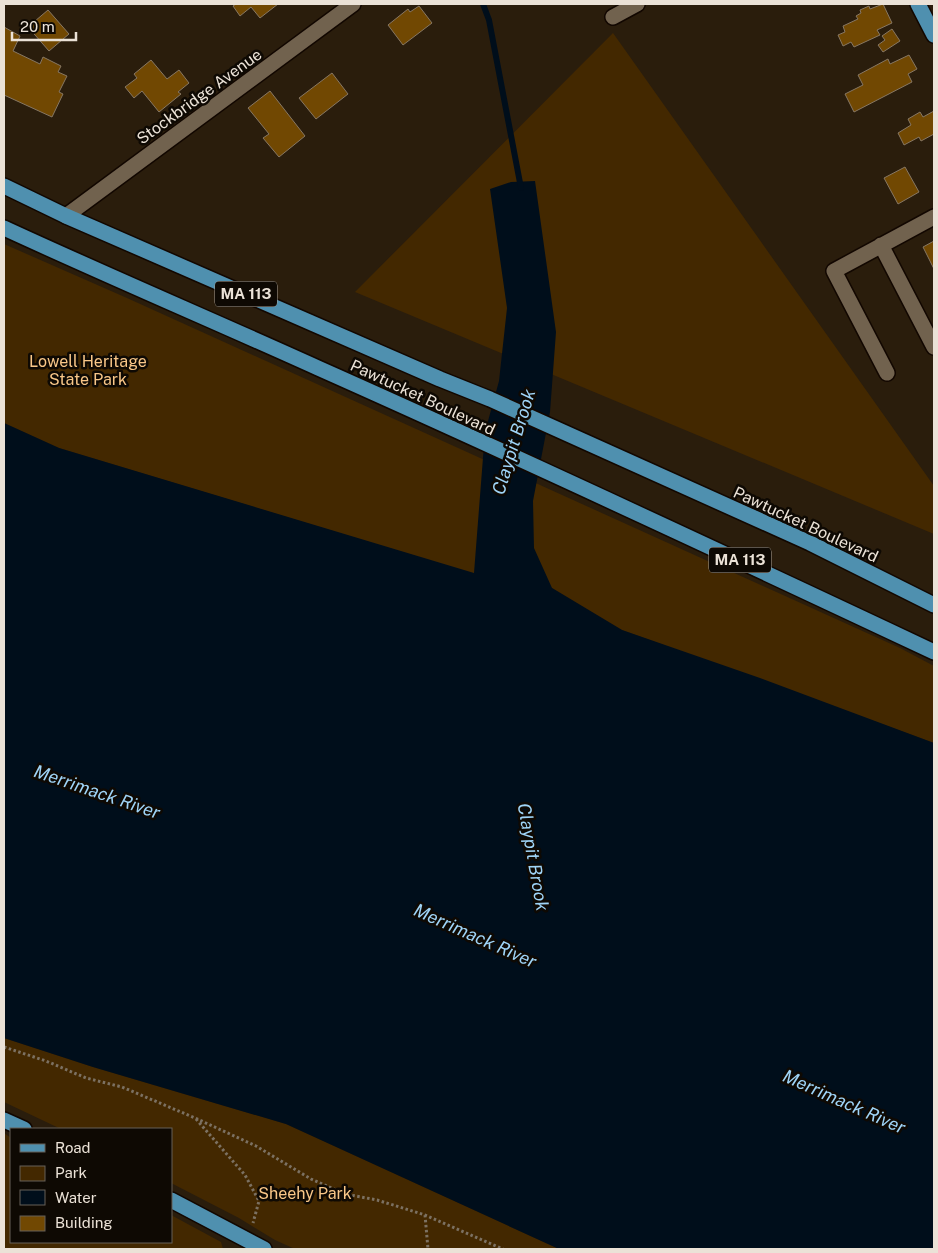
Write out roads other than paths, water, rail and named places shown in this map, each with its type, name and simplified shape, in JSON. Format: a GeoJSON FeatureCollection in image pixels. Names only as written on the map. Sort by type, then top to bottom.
{"type":"FeatureCollection","features":[{"type":"Feature","properties":{"kind":"main road"},"geometry":{"type":"LineString","coordinates":[[918,4],[934,36]]}},
{"type":"Feature","properties":{"kind":"main road","name":"Pawtucket Boulevard"},"geometry":{"type":"LineString","coordinates":[[4,186],[66,216],[490,399],[810,543],[934,605]]}},
{"type":"Feature","properties":{"kind":"main road","name":"Pawtucket Boulevard"},"geometry":{"type":"LineString","coordinates":[[4,228],[319,368],[749,564],[934,652]]}},
{"type":"Feature","properties":{"kind":"main road"},"geometry":{"type":"LineString","coordinates":[[4,1120],[22,1128]]}},
{"type":"Feature","properties":{"kind":"main road"},"geometry":{"type":"LineString","coordinates":[[172,1201],[264,1249]]}},
{"type":"Feature","properties":{"kind":"street","name":"Stockbridge Avenue"},"geometry":{"type":"LineString","coordinates":[[66,216],[353,4]]}},
{"type":"Feature","properties":{"kind":"street"},"geometry":{"type":"LineString","coordinates":[[613,17],[637,4]]}},
{"type":"Feature","properties":{"kind":"street"},"geometry":{"type":"LineString","coordinates":[[886,373],[834,271],[934,217]]}},
{"type":"Feature","properties":{"kind":"street"},"geometry":{"type":"LineString","coordinates":[[881,245],[934,347]]}},
{"type":"Feature","properties":{"kind":"water","name":"Merrimack River"},"geometry":{"type":"Polygon","coordinates":[[[535,181],[556,332],[550,412],[533,501],[534,548],[552,588],[622,630],[760,678],[934,743],[934,1249],[559,1249],[286,1124],[93,1067],[4,1038],[4,423],[59,448],[474,573],[485,432],[499,381],[507,308],[490,189],[511,182],[535,181]]]}},
{"type":"Feature","properties":{"kind":"waterway","name":"Claypit Brook"},"geometry":{"type":"LineString","coordinates":[[483,4],[489,20],[521,188]]}},
{"type":"Feature","properties":{"kind":"park label","name":"Lowell Heritage State Park"},"geometry":{"type":"Point","coordinates":[88,370]}},
{"type":"Feature","properties":{"kind":"park label","name":"Sheehy Park"},"geometry":{"type":"Point","coordinates":[305,1193]}}]}
